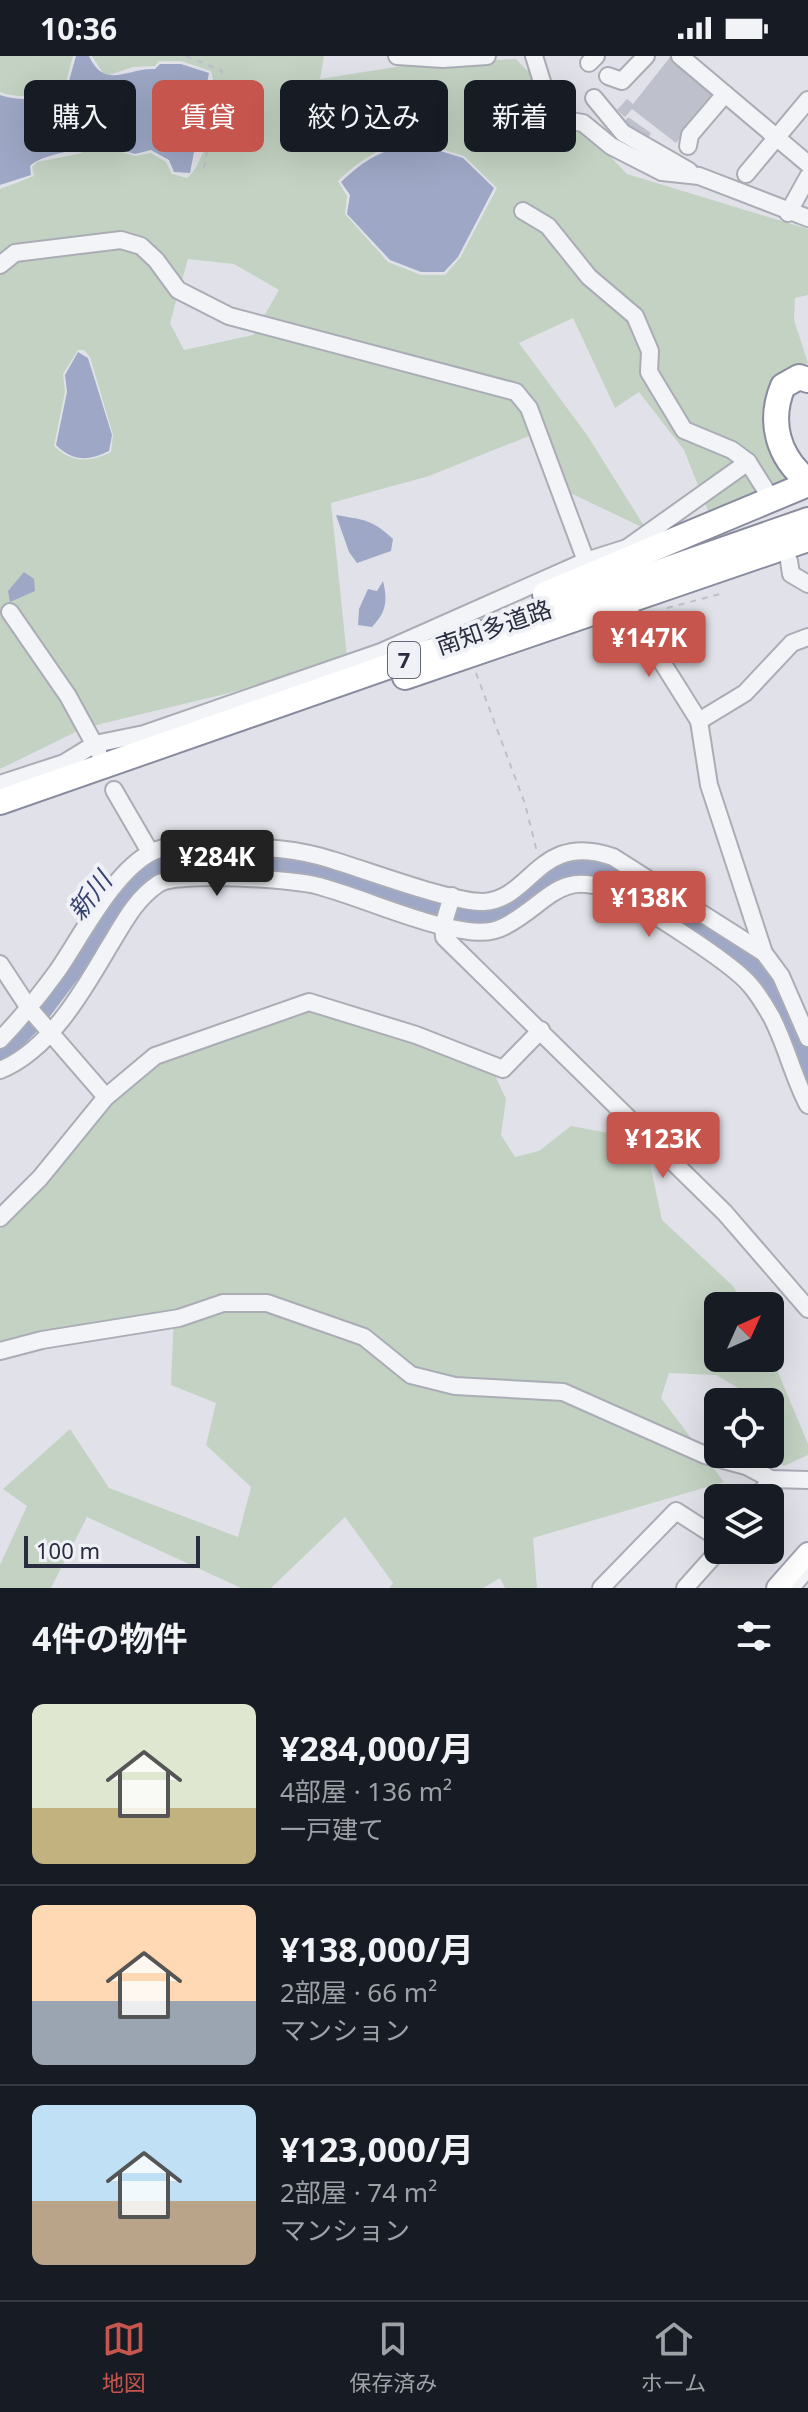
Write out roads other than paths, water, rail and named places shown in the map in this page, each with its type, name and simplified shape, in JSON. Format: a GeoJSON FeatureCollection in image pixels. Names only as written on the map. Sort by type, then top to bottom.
{"type":"FeatureCollection","features":[{"type":"Feature","properties":{"kind":"highway"},"geometry":{"type":"LineString","coordinates":[[400,661],[407,652],[803,485],[786,459],[774,416],[783,386],[799,377],[808,380]]}},
{"type":"Feature","properties":{"kind":"highway","name":"南知多道路"},"geometry":{"type":"LineString","coordinates":[[0,802],[808,520]]}},
{"type":"Feature","properties":{"kind":"highway","name":"南知多道路"},"geometry":{"type":"LineString","coordinates":[[0,820],[230,736],[808,539]]}},
{"type":"Feature","properties":{"kind":"main road"},"geometry":{"type":"LineString","coordinates":[[777,1588],[808,1553]]}},
{"type":"Feature","properties":{"kind":"street"},"geometry":{"type":"LineString","coordinates":[[397,56],[443,59],[487,56]]}},
{"type":"Feature","properties":{"kind":"street"},"geometry":{"type":"LineString","coordinates":[[521,56],[527,59],[535,80]]}},
{"type":"Feature","properties":{"kind":"street"},"geometry":{"type":"LineString","coordinates":[[534,56],[559,119],[583,123],[611,146],[662,172],[699,176]]}},
{"type":"Feature","properties":{"kind":"street"},"geometry":{"type":"LineString","coordinates":[[608,76],[622,81],[646,56]]}},
{"type":"Feature","properties":{"kind":"street"},"geometry":{"type":"LineString","coordinates":[[680,56],[808,164]]}},
{"type":"Feature","properties":{"kind":"street"},"geometry":{"type":"LineString","coordinates":[[688,146],[690,135],[725,94]]}},
{"type":"Feature","properties":{"kind":"street"},"geometry":{"type":"LineString","coordinates":[[594,98],[623,133],[699,176],[788,213],[807,217]]}},
{"type":"Feature","properties":{"kind":"street"},"geometry":{"type":"LineString","coordinates":[[746,174],[808,100]]}},
{"type":"Feature","properties":{"kind":"street"},"geometry":{"type":"LineString","coordinates":[[788,213],[808,177]]}},
{"type":"Feature","properties":{"kind":"street"},"geometry":{"type":"LineString","coordinates":[[523,211],[548,226],[589,277],[635,316],[650,351],[649,372],[684,430],[732,450],[748,462],[765,489]]}},
{"type":"Feature","properties":{"kind":"street"},"geometry":{"type":"LineString","coordinates":[[0,265],[15,253],[121,240],[141,246],[156,260],[178,290],[229,316],[516,392],[529,408],[586,561]]}},
{"type":"Feature","properties":{"kind":"street"},"geometry":{"type":"LineString","coordinates":[[0,784],[381,652],[586,561],[627,548],[748,462]]}},
{"type":"Feature","properties":{"kind":"street"},"geometry":{"type":"LineString","coordinates":[[789,561],[791,574],[808,584]]}},
{"type":"Feature","properties":{"kind":"street"},"geometry":{"type":"LineString","coordinates":[[10,612],[68,696],[97,748]]}},
{"type":"Feature","properties":{"kind":"street"},"geometry":{"type":"LineString","coordinates":[[633,616],[699,721],[709,785],[764,953],[781,976],[808,1038]]}},
{"type":"Feature","properties":{"kind":"street"},"geometry":{"type":"LineString","coordinates":[[699,721],[745,693],[792,643],[808,637]]}},
{"type":"Feature","properties":{"kind":"street"},"geometry":{"type":"LineString","coordinates":[[114,790],[150,852]]}},
{"type":"Feature","properties":{"kind":"street"},"geometry":{"type":"LineString","coordinates":[[0,1040],[29,1008],[123,875],[150,852],[170,846],[273,847],[318,855],[452,896],[485,902],[506,893],[540,865],[587,848],[613,857],[764,953]]}},
{"type":"Feature","properties":{"kind":"street"},"geometry":{"type":"LineString","coordinates":[[0,1070],[16,1064],[49,1033],[94,973],[133,907],[160,882],[182,875],[315,885],[443,926],[477,933],[503,927],[557,887],[589,882],[615,893],[718,959],[750,985],[773,1020],[792,1076],[808,1105]]}},
{"type":"Feature","properties":{"kind":"street"},"geometry":{"type":"LineString","coordinates":[[452,896],[443,926],[444,937],[725,1213],[808,1309]]}},
{"type":"Feature","properties":{"kind":"street"},"geometry":{"type":"LineString","coordinates":[[0,964],[29,1008],[106,1097]]}},
{"type":"Feature","properties":{"kind":"street"},"geometry":{"type":"LineString","coordinates":[[0,1218],[40,1178],[106,1097],[155,1056],[309,1002],[416,1035],[503,1069],[541,1030]]}},
{"type":"Feature","properties":{"kind":"street"},"geometry":{"type":"LineString","coordinates":[[0,1351],[42,1340],[179,1318],[223,1303],[267,1303],[364,1337],[411,1375],[455,1386],[563,1392],[705,1455],[746,1466],[771,1479],[808,1480]]}},
{"type":"Feature","properties":{"kind":"street"},"geometry":{"type":"LineString","coordinates":[[767,1484],[771,1479]]}},
{"type":"Feature","properties":{"kind":"street"},"geometry":{"type":"LineString","coordinates":[[601,1588],[676,1511],[704,1529]]}},
{"type":"Feature","properties":{"kind":"street"},"geometry":{"type":"LineString","coordinates":[[685,1588],[706,1564]]}},
{"type":"Feature","properties":{"kind":"street"},"geometry":{"type":"LineString","coordinates":[[791,1588],[808,1568]]}},
{"type":"Feature","properties":{"kind":"water"},"geometry":{"type":"Polygon","coordinates":[[[76,56],[89,56],[95,67],[110,75],[155,69],[160,64],[181,64],[209,73],[208,80],[152,80],[152,151],[135,154],[128,152],[136,152],[136,80],[69,80],[76,56]]]}},
{"type":"Feature","properties":{"kind":"water"},"geometry":{"type":"Polygon","coordinates":[[[0,95],[24,99],[24,152],[65,152],[43,158],[30,166],[31,175],[0,185],[0,95]]]}},
{"type":"Feature","properties":{"kind":"water"},"geometry":{"type":"Polygon","coordinates":[[[155,152],[194,152],[190,173],[174,172],[169,160],[155,152]]]}},
{"type":"Feature","properties":{"kind":"water"},"geometry":{"type":"Polygon","coordinates":[[[386,152],[444,152],[463,158],[494,188],[458,257],[444,272],[421,272],[390,260],[347,214],[350,195],[341,182],[386,152]]]}},
{"type":"Feature","properties":{"kind":"water"},"geometry":{"type":"Polygon","coordinates":[[[78,352],[88,358],[112,435],[109,451],[88,458],[69,455],[56,445],[67,392],[65,375],[78,352]]]}},
{"type":"Feature","properties":{"kind":"water"},"geometry":{"type":"Polygon","coordinates":[[[336,515],[366,521],[378,527],[393,539],[391,551],[357,563],[349,552],[336,515]]]}},
{"type":"Feature","properties":{"kind":"water"},"geometry":{"type":"Polygon","coordinates":[[[24,572],[34,579],[35,591],[10,602],[8,591],[24,572]]]}},
{"type":"Feature","properties":{"kind":"water"},"geometry":{"type":"Polygon","coordinates":[[[383,581],[385,606],[380,616],[372,627],[358,625],[359,609],[368,589],[377,591],[383,581]]]}},
{"type":"Feature","properties":{"kind":"waterway","name":"新川"},"geometry":{"type":"LineString","coordinates":[[41,1010],[113,914],[127,889],[149,871],[169,861],[190,859],[325,871],[444,908]]}},
{"type":"Feature","properties":{"kind":"waterway","name":"新川"},"geometry":{"type":"LineString","coordinates":[[457,911],[489,913],[504,909],[562,869],[600,865],[700,926],[751,964],[770,983],[786,1010],[808,1077]]}},
{"type":"Feature","properties":{"kind":"waterway","name":"新川"},"geometry":{"type":"LineString","coordinates":[[0,1053],[31,1022]]}}]}
